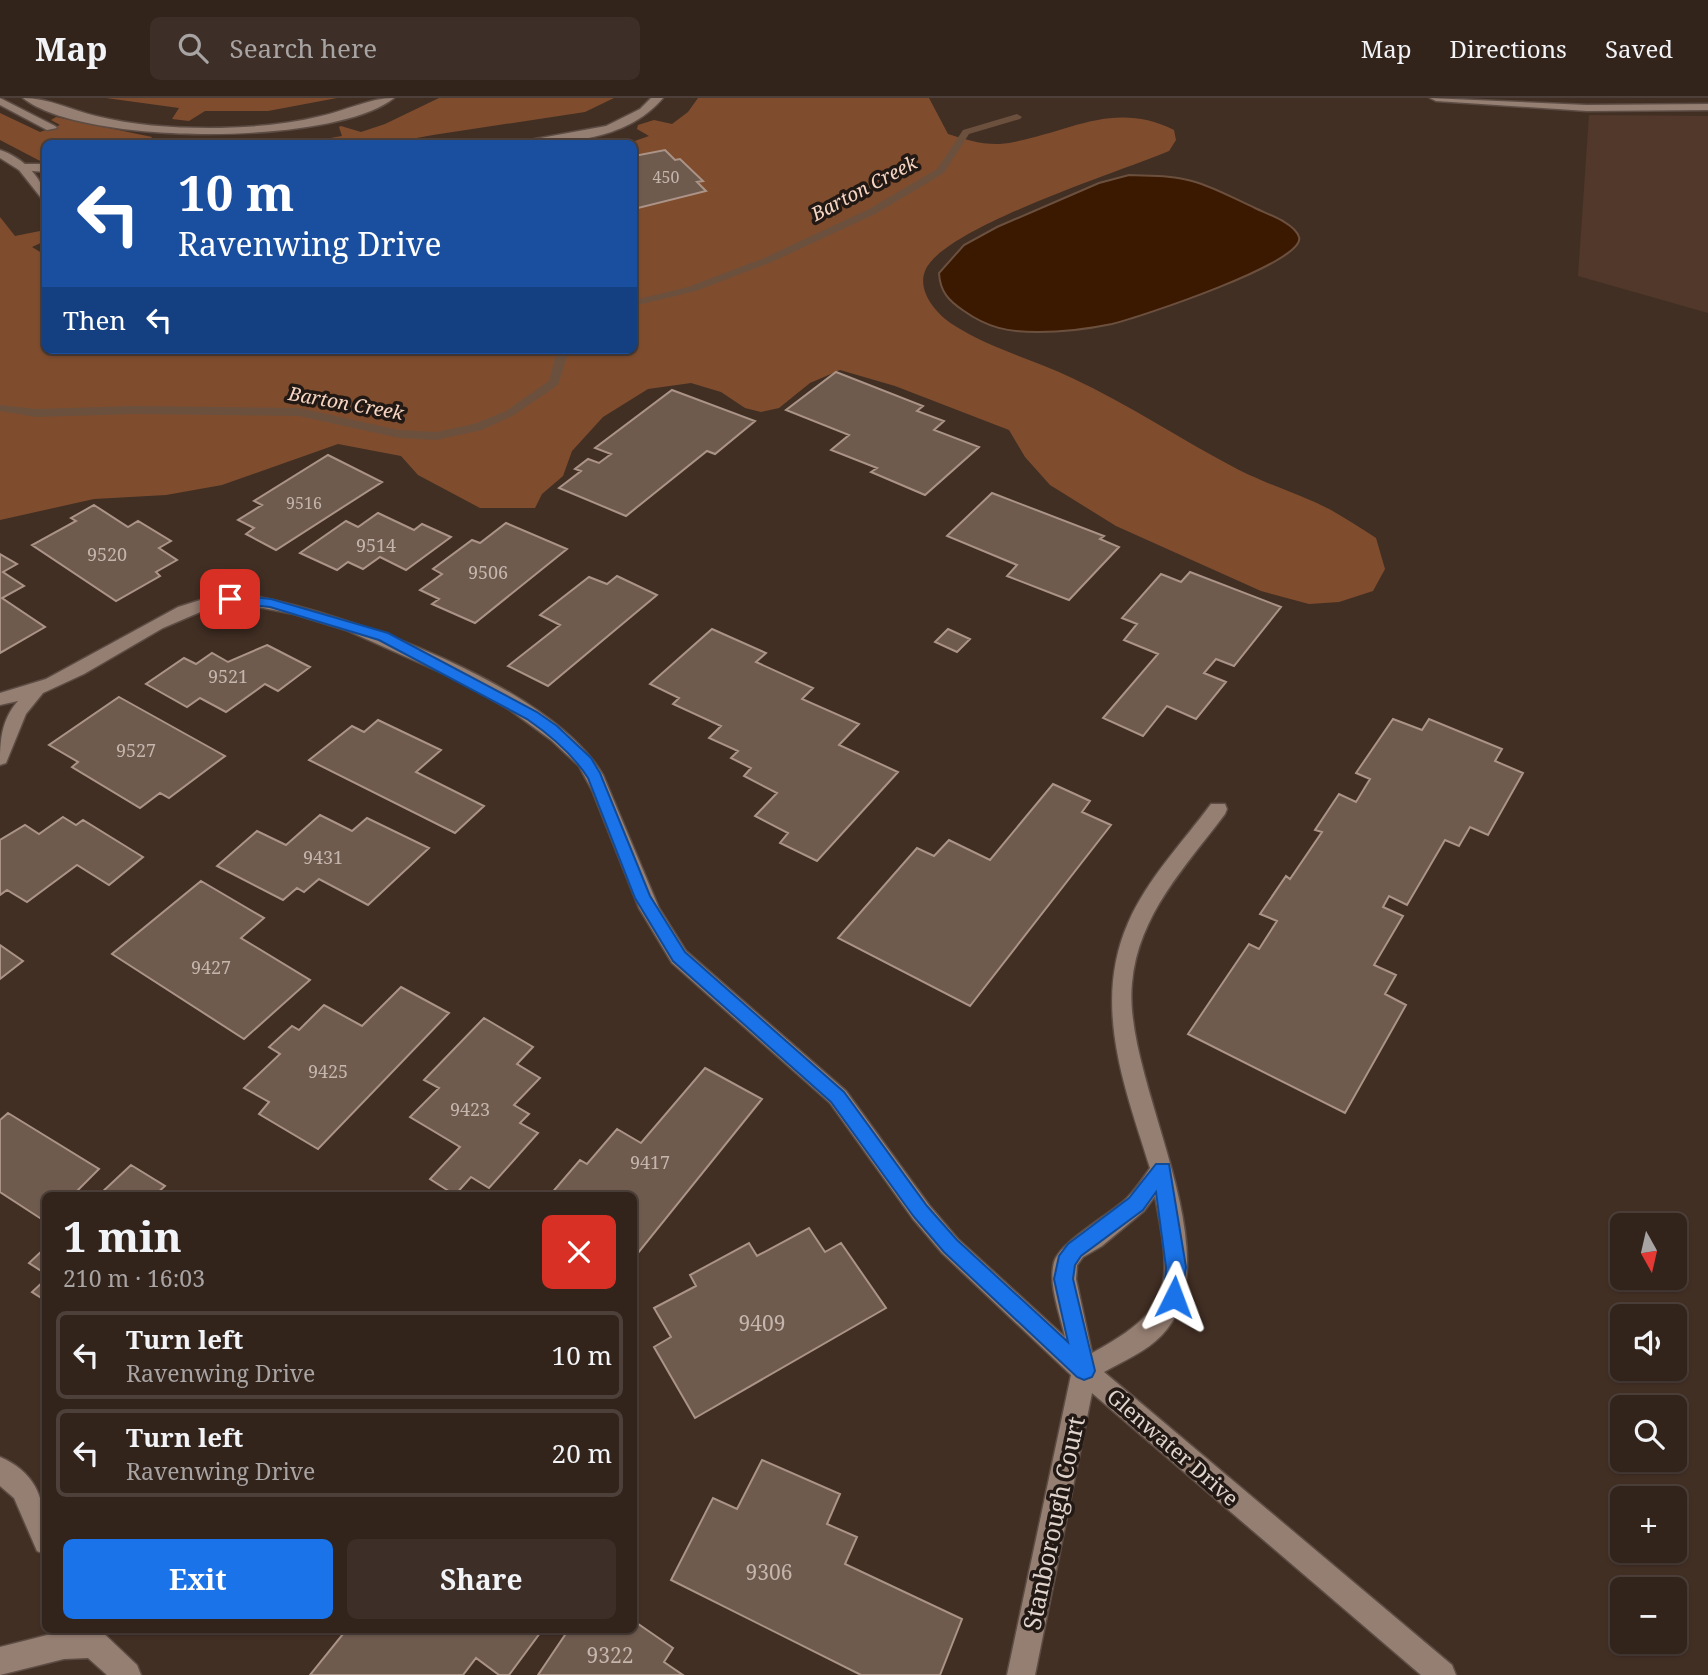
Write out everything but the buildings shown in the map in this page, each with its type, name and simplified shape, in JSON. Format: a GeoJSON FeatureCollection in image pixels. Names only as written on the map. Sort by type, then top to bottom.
{"type":"FeatureCollection","features":[{"type":"Feature","properties":{"kind":"street"},"geometry":{"type":"LineString","coordinates":[[29,98],[55,109],[96,119],[175,129],[226,131],[274,129],[322,121],[363,110],[388,98]]}},
{"type":"Feature","properties":{"kind":"street"},"geometry":{"type":"LineString","coordinates":[[536,140],[606,128],[635,116],[657,98]]}},
{"type":"Feature","properties":{"kind":"street"},"geometry":{"type":"LineString","coordinates":[[1436,98],[1619,108],[1708,107]]}},
{"type":"Feature","properties":{"kind":"street"},"geometry":{"type":"LineString","coordinates":[[1619,108],[1686,98]]}},
{"type":"Feature","properties":{"kind":"street"},"geometry":{"type":"LineString","coordinates":[[0,102],[51,128]]}},
{"type":"Feature","properties":{"kind":"street"},"geometry":{"type":"LineString","coordinates":[[0,153],[23,168],[42,194]]}},
{"type":"Feature","properties":{"kind":"street"},"geometry":{"type":"LineString","coordinates":[[23,168],[42,168]]}},
{"type":"Feature","properties":{"kind":"street","name":"Glenwater Drive"},"geometry":{"type":"LineString","coordinates":[[0,699],[37,690],[184,611],[214,601],[250,599],[320,615],[384,636],[532,716],[570,746],[595,777],[643,898],[679,957],[838,1097],[920,1212],[950,1246],[1084,1371],[1442,1675]]}},
{"type":"Feature","properties":{"kind":"street","name":"Glenwater Drive"},"geometry":{"type":"LineString","coordinates":[[0,759],[18,712],[37,690]]}},
{"type":"Feature","properties":{"kind":"street"},"geometry":{"type":"LineString","coordinates":[[1163,1170],[1136,1204],[1074,1250],[1066,1262],[1064,1279],[1084,1371],[1153,1327],[1174,1297],[1176,1267],[1163,1170],[1119,1019],[1122,972],[1138,923],[1156,891],[1218,809]]}},
{"type":"Feature","properties":{"kind":"street","name":"Stanborough Court"},"geometry":{"type":"LineString","coordinates":[[1021,1675],[1084,1371]]}},
{"type":"Feature","properties":{"kind":"street"},"geometry":{"type":"LineString","coordinates":[[0,1470],[23,1489],[42,1533]]}},
{"type":"Feature","properties":{"kind":"street"},"geometry":{"type":"LineString","coordinates":[[0,1661],[89,1637],[127,1675]]}},
{"type":"Feature","properties":{"kind":"shaded area"},"geometry":{"type":"Polygon","coordinates":[[[106,98],[337,98],[268,111],[205,111],[189,121],[172,119],[179,108],[106,98]]]}},
{"type":"Feature","properties":{"kind":"shaded area"},"geometry":{"type":"Polygon","coordinates":[[[439,98],[614,98],[585,112],[412,140],[319,140],[342,136],[341,126],[361,132],[385,124],[439,98]]]}},
{"type":"Feature","properties":{"kind":"shaded area"},"geometry":{"type":"Polygon","coordinates":[[[698,98],[929,98],[948,134],[993,144],[1023,140],[1107,119],[1151,121],[1174,130],[1176,140],[1169,151],[1035,202],[963,237],[938,254],[925,271],[923,279],[926,294],[940,314],[966,332],[1094,389],[1239,470],[1331,510],[1376,538],[1385,569],[1373,591],[1339,602],[1309,604],[1261,591],[1116,526],[1050,485],[1025,457],[1009,430],[895,386],[840,370],[810,383],[779,408],[761,412],[745,408],[721,392],[691,383],[648,389],[603,417],[572,451],[563,476],[542,494],[535,508],[480,508],[418,475],[401,456],[338,444],[222,485],[166,495],[94,499],[0,520],[0,217],[15,236],[42,231],[42,242],[32,247],[42,253],[42,354],[637,354],[637,208],[705,191],[665,158],[645,154],[637,155],[637,140],[649,136],[637,129],[638,125],[654,120],[672,124],[688,112],[698,98]]]}},
{"type":"Feature","properties":{"kind":"shaded area"},"geometry":{"type":"Polygon","coordinates":[[[0,113],[40,132],[60,125],[51,120],[56,117],[152,137],[150,140],[42,140],[42,162],[0,140],[0,113]]]}},
{"type":"Feature","properties":{"kind":"shaded area"},"geometry":{"type":"Polygon","coordinates":[[[1589,115],[1708,116],[1708,313],[1578,276],[1589,115]]]}},
{"type":"Feature","properties":{"kind":"shaded area"},"geometry":{"type":"Polygon","coordinates":[[[1129,175],[1169,177],[1200,184],[1280,220],[1292,227],[1299,237],[1294,248],[1250,274],[1153,311],[1094,327],[1047,332],[1008,330],[973,317],[946,295],[939,273],[964,245],[997,227],[1099,183],[1129,175]]]}},
{"type":"Feature","properties":{"kind":"waterway","name":"Barton Creek"},"geometry":{"type":"LineString","coordinates":[[637,302],[692,289],[768,260],[873,211],[941,171],[966,132],[1017,117]]}},
{"type":"Feature","properties":{"kind":"waterway","name":"Barton Creek"},"geometry":{"type":"LineString","coordinates":[[0,408],[36,413],[135,410],[299,412],[399,434],[436,436],[478,427],[510,413],[554,383],[562,354]]}},
{"type":"Feature","properties":{"kind":"route"},"geometry":{"type":"LineString","coordinates":[[230,599],[271,603],[320,615],[384,636],[532,716],[570,746],[595,777],[643,898],[663,936],[679,957],[797,1058],[838,1097],[872,1141],[920,1212],[950,1246],[1084,1371],[1064,1279],[1066,1262],[1074,1250],[1094,1238],[1136,1204],[1163,1170],[1176,1267],[1174,1297]]}}]}
